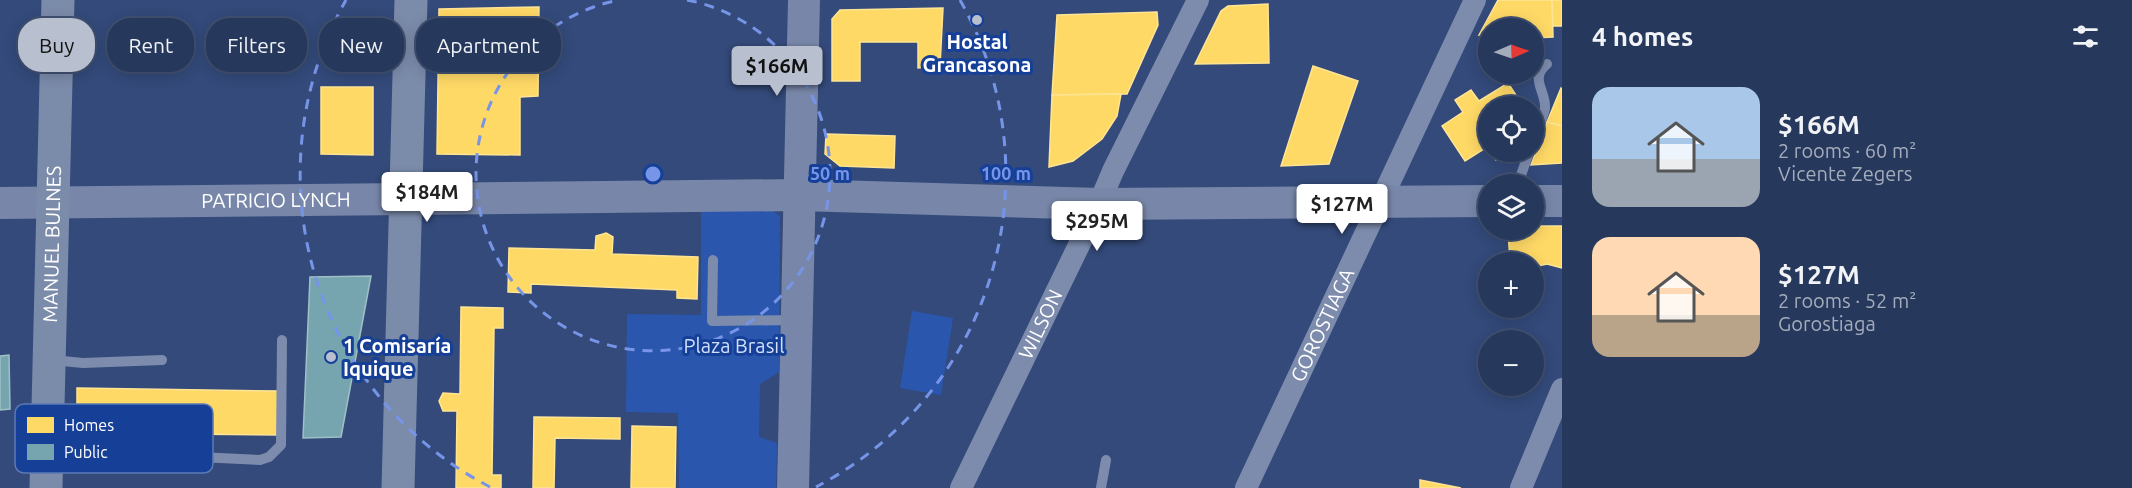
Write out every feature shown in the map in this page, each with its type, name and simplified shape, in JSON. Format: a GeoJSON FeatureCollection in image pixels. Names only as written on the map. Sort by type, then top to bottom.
{"type":"FeatureCollection","features":[{"type":"Feature","properties":{"kind":"main road","name":"MANUEL BULNES"},"geometry":{"type":"LineString","coordinates":[[48,404],[58,0]]}},
{"type":"Feature","properties":{"kind":"main road"},"geometry":{"type":"LineString","coordinates":[[398,488],[411,0]]}},
{"type":"Feature","properties":{"kind":"main road","name":"MANUEL BULNES"},"geometry":{"type":"LineString","coordinates":[[46,473],[46,488]]}},
{"type":"Feature","properties":{"kind":"street"},"geometry":{"type":"LineString","coordinates":[[793,488],[804,0]]}},
{"type":"Feature","properties":{"kind":"street","name":"WILSON"},"geometry":{"type":"LineString","coordinates":[[961,488],[1198,0]]}},
{"type":"Feature","properties":{"kind":"street","name":"GOROSTIAGA"},"geometry":{"type":"LineString","coordinates":[[1246,488],[1475,0]]}},
{"type":"Feature","properties":{"kind":"street","name":"PATRICIO LYNCH"},"geometry":{"type":"LineString","coordinates":[[0,202],[800,195],[1099,204],[1478,201]]}},
{"type":"Feature","properties":{"kind":"street"},"geometry":{"type":"LineString","coordinates":[[1544,201],[1562,201]]}},
{"type":"Feature","properties":{"kind":"street"},"geometry":{"type":"LineString","coordinates":[[1521,488],[1562,389]]}},
{"type":"Feature","properties":{"kind":"lane"},"geometry":{"type":"LineString","coordinates":[[1544,96],[1538,78],[1540,70],[1547,64]]}},
{"type":"Feature","properties":{"kind":"lane"},"geometry":{"type":"LineString","coordinates":[[1544,97],[1544,113]]}},
{"type":"Feature","properties":{"kind":"lane"},"geometry":{"type":"LineString","coordinates":[[712,260],[712,321],[797,320]]}},
{"type":"Feature","properties":{"kind":"lane"},"geometry":{"type":"LineString","coordinates":[[213,458],[260,460],[269,457],[281,445],[282,340]]}},
{"type":"Feature","properties":{"kind":"lane"},"geometry":{"type":"LineString","coordinates":[[49,360],[83,363],[162,360]]}},
{"type":"Feature","properties":{"kind":"lane"},"geometry":{"type":"LineString","coordinates":[[1101,488],[1106,460]]}},
{"type":"Feature","properties":{"kind":"green space","name":"Plaza Brasil"},"geometry":{"type":"Polygon","coordinates":[[[701,206],[767,207],[780,216],[779,372],[760,384],[759,437],[777,443],[776,488],[679,488],[678,413],[626,412],[627,314],[701,315],[701,206]]]}},
{"type":"Feature","properties":{"kind":"green space"},"geometry":{"type":"Polygon","coordinates":[[[912,311],[953,318],[941,395],[900,388],[912,311]]]}},
{"type":"Feature","properties":{"kind":"building: Homes"},"geometry":{"type":"Polygon","coordinates":[[[1498,0],[1552,0],[1553,37],[1544,37],[1544,18],[1488,18],[1498,0]]]}},
{"type":"Feature","properties":{"kind":"building: Homes"},"geometry":{"type":"Polygon","coordinates":[[[1552,0],[1562,0],[1562,26],[1553,26],[1552,0]]]}},
{"type":"Feature","properties":{"kind":"building: Homes"},"geometry":{"type":"Polygon","coordinates":[[[1268,4],[1269,63],[1195,64],[1221,11],[1228,6],[1268,4]]]}},
{"type":"Feature","properties":{"kind":"building: Homes"},"geometry":{"type":"Polygon","coordinates":[[[539,7],[539,18],[439,18],[439,9],[539,7]]]}},
{"type":"Feature","properties":{"kind":"building: Homes"},"geometry":{"type":"Polygon","coordinates":[[[943,8],[940,66],[918,68],[918,42],[860,42],[860,81],[832,81],[832,19],[840,10],[943,8]]]}},
{"type":"Feature","properties":{"kind":"building: Homes"},"geometry":{"type":"Polygon","coordinates":[[[1157,12],[1158,25],[1127,94],[1052,95],[1057,15],[1157,12]]]}},
{"type":"Feature","properties":{"kind":"building: Homes"},"geometry":{"type":"Polygon","coordinates":[[[1313,66],[1358,81],[1329,164],[1281,166],[1313,66]]]}},
{"type":"Feature","properties":{"kind":"building: Homes"},"geometry":{"type":"Polygon","coordinates":[[[438,72],[538,72],[538,96],[520,97],[520,155],[437,154],[438,72]]]}},
{"type":"Feature","properties":{"kind":"building: Homes"},"geometry":{"type":"Polygon","coordinates":[[[1509,84],[1516,96],[1487,96],[1509,84]]]}},
{"type":"Feature","properties":{"kind":"building: Homes"},"geometry":{"type":"Polygon","coordinates":[[[321,87],[373,87],[373,155],[321,154],[321,87]]]}},
{"type":"Feature","properties":{"kind":"building: Homes"},"geometry":{"type":"Polygon","coordinates":[[[1562,89],[1562,126],[1547,122],[1562,89]]]}},
{"type":"Feature","properties":{"kind":"building: Homes"},"geometry":{"type":"Polygon","coordinates":[[[1471,90],[1478,100],[1478,153],[1465,161],[1442,126],[1463,112],[1455,100],[1471,90]]]}},
{"type":"Feature","properties":{"kind":"building: Homes"},"geometry":{"type":"Polygon","coordinates":[[[1121,94],[1117,116],[1102,139],[1073,161],[1049,167],[1052,95],[1121,94]]]}},
{"type":"Feature","properties":{"kind":"building: Homes"},"geometry":{"type":"Polygon","coordinates":[[[1547,122],[1562,126],[1562,163],[1531,165],[1532,162],[1544,162],[1544,130],[1547,122]]]}},
{"type":"Feature","properties":{"kind":"building: Homes"},"geometry":{"type":"Polygon","coordinates":[[[826,134],[895,136],[894,168],[840,166],[825,154],[826,134]]]}},
{"type":"Feature","properties":{"kind":"building: Homes"},"geometry":{"type":"Polygon","coordinates":[[[1544,226],[1562,226],[1562,268],[1544,265],[1544,252],[1509,252],[1509,240],[1544,240],[1544,226]]]}},
{"type":"Feature","properties":{"kind":"building: Homes"},"geometry":{"type":"Polygon","coordinates":[[[606,233],[613,237],[612,254],[698,257],[697,299],[677,298],[677,290],[531,284],[531,293],[508,292],[509,248],[595,250],[596,236],[606,233]]]}},
{"type":"Feature","properties":{"kind":"building: Homes"},"geometry":{"type":"Polygon","coordinates":[[[461,307],[503,308],[503,328],[494,328],[492,475],[501,475],[501,488],[456,488],[457,411],[443,411],[439,401],[443,393],[460,394],[461,307]]]}},
{"type":"Feature","properties":{"kind":"building: Homes"},"geometry":{"type":"Polygon","coordinates":[[[77,388],[278,391],[278,435],[213,434],[213,404],[77,404],[77,388]]]}},
{"type":"Feature","properties":{"kind":"building: Homes"},"geometry":{"type":"Polygon","coordinates":[[[534,417],[620,418],[620,439],[555,438],[554,488],[533,488],[534,417]]]}},
{"type":"Feature","properties":{"kind":"building: Homes"},"geometry":{"type":"Polygon","coordinates":[[[632,426],[676,427],[675,488],[631,488],[632,426]]]}},
{"type":"Feature","properties":{"kind":"building: Homes"},"geometry":{"type":"Polygon","coordinates":[[[1420,480],[1461,488],[1420,488],[1420,480]]]}},
{"type":"Feature","properties":{"kind":"building: Public","name":"1 Comisaría Iquique"},"geometry":{"type":"Polygon","coordinates":[[[371,276],[341,437],[303,438],[310,277],[371,276]]]}},
{"type":"Feature","properties":{"kind":"building: Public"},"geometry":{"type":"Polygon","coordinates":[[[9,355],[10,409],[0,410],[0,356],[9,355]]]}},
{"type":"Feature","properties":{"kind":"place","name":"Hostal Grancasona"},"geometry":{"type":"Point","coordinates":[977,20]}},
{"type":"Feature","properties":{"kind":"place","name":"1 Comisaría Iquique"},"geometry":{"type":"Point","coordinates":[331,357]}}]}
